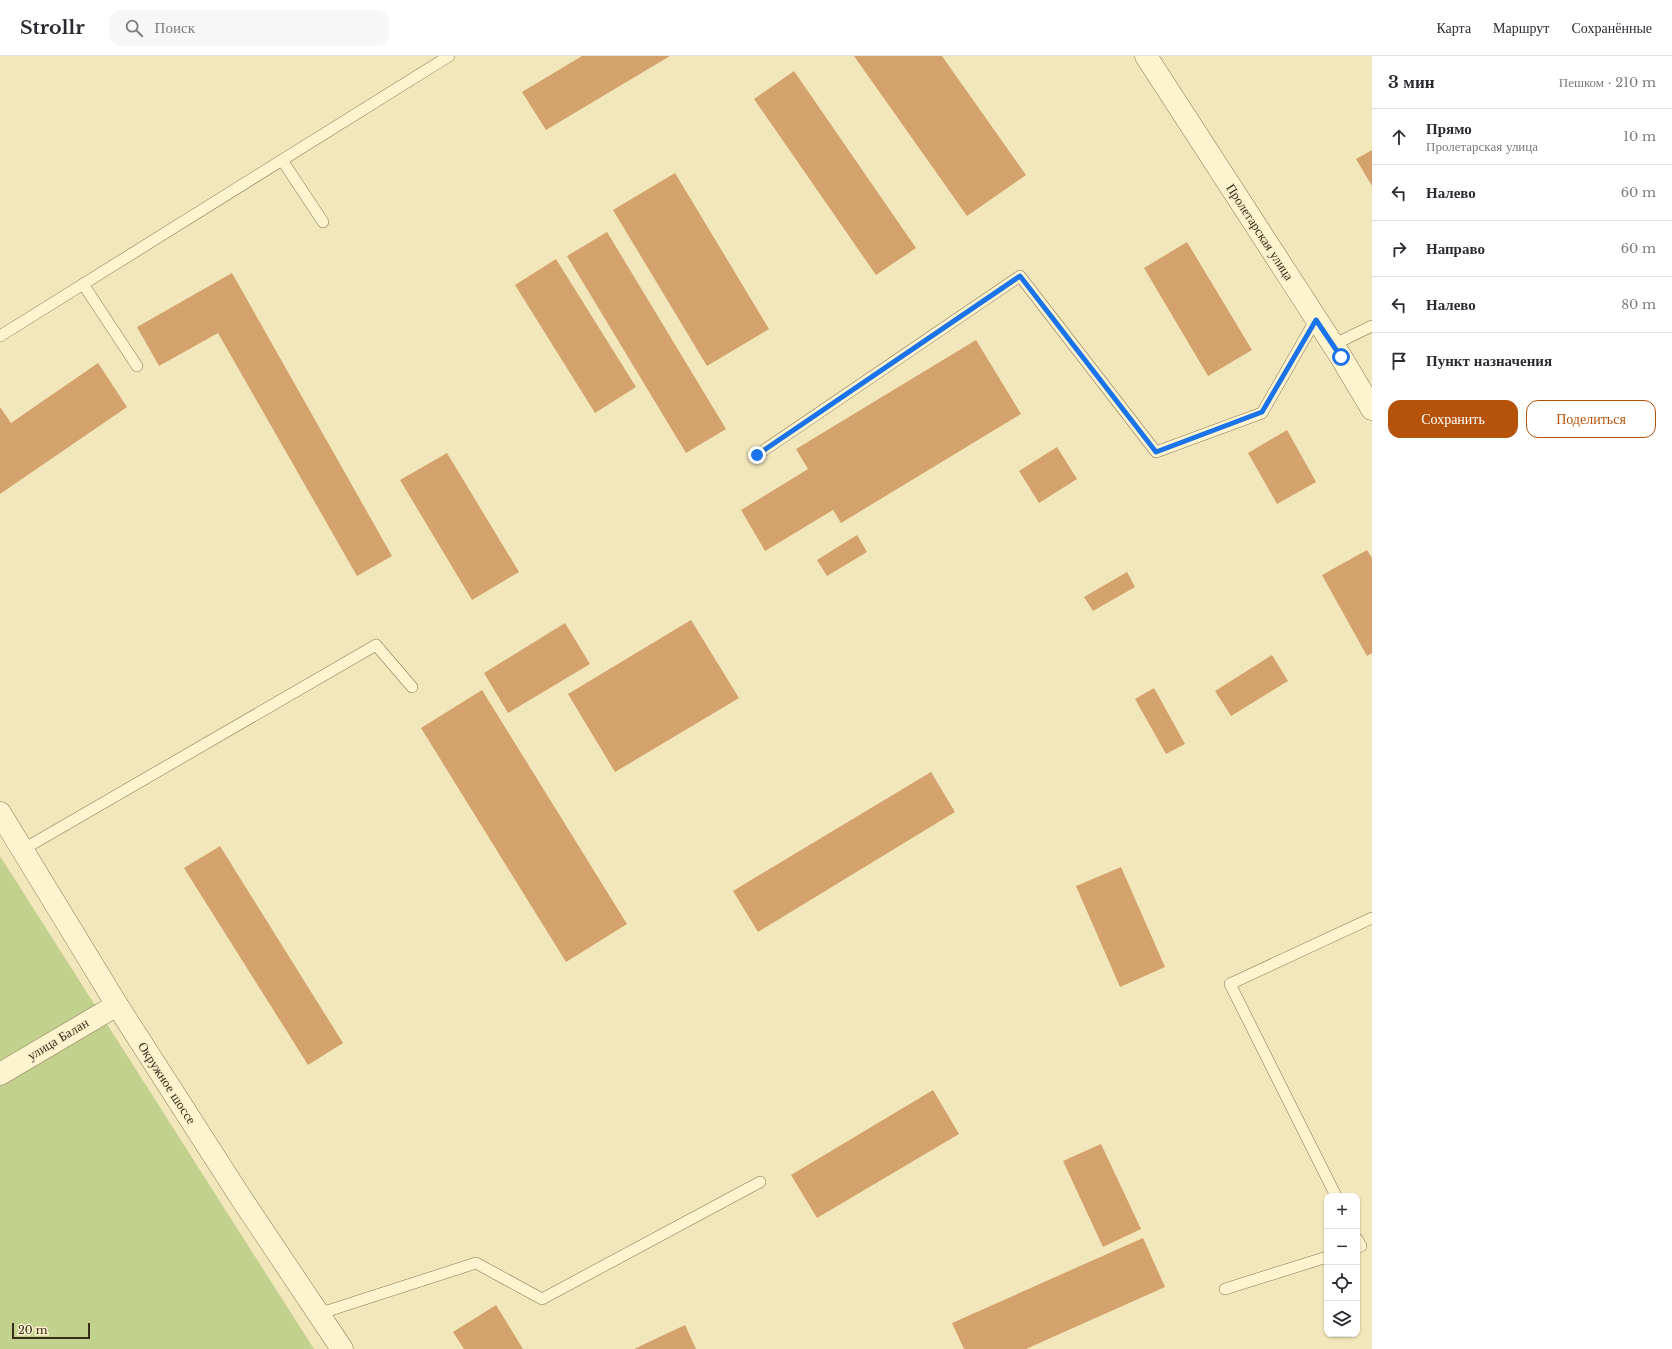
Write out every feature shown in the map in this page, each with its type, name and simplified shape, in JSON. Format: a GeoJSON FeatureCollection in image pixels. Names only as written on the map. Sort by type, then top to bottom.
{"type":"FeatureCollection","features":[{"type":"Feature","properties":{"kind":"street","name":"Пролетарская улица"},"geometry":{"type":"LineString","coordinates":[[1146,56],[1333,345],[1372,409]]}},
{"type":"Feature","properties":{"kind":"street","name":"Окружное шоссе"},"geometry":{"type":"LineString","coordinates":[[0,813],[117,1004],[241,1198],[342,1349]]}},
{"type":"Feature","properties":{"kind":"street","name":"улица Балан"},"geometry":{"type":"LineString","coordinates":[[0,1074],[117,1004]]}},
{"type":"Feature","properties":{"kind":"lane"},"geometry":{"type":"LineString","coordinates":[[0,336],[449,56]]}},
{"type":"Feature","properties":{"kind":"lane"},"geometry":{"type":"LineString","coordinates":[[282,160],[323,222]]}},
{"type":"Feature","properties":{"kind":"lane"},"geometry":{"type":"LineString","coordinates":[[757,455],[1020,276],[1156,452],[1262,412],[1316,320]]}},
{"type":"Feature","properties":{"kind":"lane"},"geometry":{"type":"LineString","coordinates":[[83,284],[137,366]]}},
{"type":"Feature","properties":{"kind":"lane"},"geometry":{"type":"LineString","coordinates":[[1333,345],[1372,326]]}},
{"type":"Feature","properties":{"kind":"lane"},"geometry":{"type":"LineString","coordinates":[[22,850],[376,645],[412,687]]}},
{"type":"Feature","properties":{"kind":"lane"},"geometry":{"type":"LineString","coordinates":[[1334,1193],[1230,984],[1372,918]]}},
{"type":"Feature","properties":{"kind":"lane"},"geometry":{"type":"LineString","coordinates":[[318,1314],[476,1263],[542,1299],[760,1182]]}},
{"type":"Feature","properties":{"kind":"lane"},"geometry":{"type":"LineString","coordinates":[[1225,1288],[1324,1258]]}},
{"type":"Feature","properties":{"kind":"green space"},"geometry":{"type":"Polygon","coordinates":[[[0,856],[314,1349],[0,1349],[0,856]]]}},
{"type":"Feature","properties":{"kind":"building"},"geometry":{"type":"Polygon","coordinates":[[[582,56],[670,56],[546,130],[522,92],[582,56]]]}},
{"type":"Feature","properties":{"kind":"building"},"geometry":{"type":"Polygon","coordinates":[[[854,56],[942,56],[1026,175],[967,216],[854,56]]]}},
{"type":"Feature","properties":{"kind":"building"},"geometry":{"type":"Polygon","coordinates":[[[794,71],[916,248],[876,275],[754,99],[794,71]]]}},
{"type":"Feature","properties":{"kind":"building"},"geometry":{"type":"Polygon","coordinates":[[[1372,150],[1372,186],[1356,159],[1372,150]]]}},
{"type":"Feature","properties":{"kind":"building"},"geometry":{"type":"Polygon","coordinates":[[[675,173],[769,329],[707,366],[613,210],[675,173]]]}},
{"type":"Feature","properties":{"kind":"building"},"geometry":{"type":"Polygon","coordinates":[[[607,232],[726,429],[686,453],[567,256],[607,232]]]}},
{"type":"Feature","properties":{"kind":"building"},"geometry":{"type":"Polygon","coordinates":[[[1187,242],[1252,350],[1208,376],[1144,268],[1187,242]]]}},
{"type":"Feature","properties":{"kind":"building"},"geometry":{"type":"Polygon","coordinates":[[[556,259],[636,387],[595,413],[515,285],[556,259]]]}},
{"type":"Feature","properties":{"kind":"building"},"geometry":{"type":"Polygon","coordinates":[[[232,273],[392,556],[357,576],[218,333],[159,366],[137,327],[232,273]]]}},
{"type":"Feature","properties":{"kind":"building"},"geometry":{"type":"Polygon","coordinates":[[[976,340],[1021,414],[841,523],[833,510],[765,551],[741,510],[808,469],[796,449],[976,340]]]}},
{"type":"Feature","properties":{"kind":"building"},"geometry":{"type":"Polygon","coordinates":[[[98,363],[127,407],[0,494],[0,407],[11,423],[98,363]]]}},
{"type":"Feature","properties":{"kind":"building"},"geometry":{"type":"Polygon","coordinates":[[[1287,430],[1316,482],[1277,504],[1248,453],[1287,430]]]}},
{"type":"Feature","properties":{"kind":"building"},"geometry":{"type":"Polygon","coordinates":[[[1057,447],[1077,479],[1039,503],[1019,471],[1057,447]]]}},
{"type":"Feature","properties":{"kind":"building"},"geometry":{"type":"Polygon","coordinates":[[[447,453],[519,572],[472,600],[400,480],[447,453]]]}},
{"type":"Feature","properties":{"kind":"building"},"geometry":{"type":"Polygon","coordinates":[[[857,535],[867,552],[827,576],[817,560],[857,535]]]}},
{"type":"Feature","properties":{"kind":"building"},"geometry":{"type":"Polygon","coordinates":[[[1367,550],[1372,558],[1372,653],[1367,656],[1322,575],[1367,550]]]}},
{"type":"Feature","properties":{"kind":"building"},"geometry":{"type":"Polygon","coordinates":[[[1127,572],[1135,587],[1093,611],[1084,597],[1127,572]]]}},
{"type":"Feature","properties":{"kind":"building"},"geometry":{"type":"Polygon","coordinates":[[[691,620],[739,698],[615,772],[568,694],[691,620]]]}},
{"type":"Feature","properties":{"kind":"building"},"geometry":{"type":"Polygon","coordinates":[[[565,623],[590,664],[508,713],[484,673],[565,623]]]}},
{"type":"Feature","properties":{"kind":"building"},"geometry":{"type":"Polygon","coordinates":[[[1272,655],[1288,681],[1231,716],[1215,691],[1272,655]]]}},
{"type":"Feature","properties":{"kind":"building"},"geometry":{"type":"Polygon","coordinates":[[[1154,688],[1185,744],[1166,754],[1135,699],[1154,688]]]}},
{"type":"Feature","properties":{"kind":"building"},"geometry":{"type":"Polygon","coordinates":[[[482,690],[627,924],[566,962],[421,728],[482,690]]]}},
{"type":"Feature","properties":{"kind":"building"},"geometry":{"type":"Polygon","coordinates":[[[931,772],[955,812],[758,932],[733,891],[931,772]]]}},
{"type":"Feature","properties":{"kind":"building"},"geometry":{"type":"Polygon","coordinates":[[[220,846],[343,1043],[308,1065],[184,868],[220,846]]]}},
{"type":"Feature","properties":{"kind":"building"},"geometry":{"type":"Polygon","coordinates":[[[1121,867],[1165,967],[1120,987],[1076,886],[1121,867]]]}},
{"type":"Feature","properties":{"kind":"building"},"geometry":{"type":"Polygon","coordinates":[[[933,1090],[959,1134],[817,1218],[791,1175],[933,1090]]]}},
{"type":"Feature","properties":{"kind":"building"},"geometry":{"type":"Polygon","coordinates":[[[1101,1144],[1141,1229],[1103,1247],[1063,1161],[1101,1144]]]}},
{"type":"Feature","properties":{"kind":"building"},"geometry":{"type":"Polygon","coordinates":[[[1143,1238],[1165,1287],[1026,1349],[964,1349],[952,1323],[1143,1238]]]}},
{"type":"Feature","properties":{"kind":"building"},"geometry":{"type":"Polygon","coordinates":[[[496,1305],[523,1349],[464,1349],[453,1332],[496,1305]]]}},
{"type":"Feature","properties":{"kind":"building"},"geometry":{"type":"Polygon","coordinates":[[[685,1325],[696,1349],[634,1349],[685,1325]]]}},
{"type":"Feature","properties":{"kind":"route"},"geometry":{"type":"LineString","coordinates":[[757,455],[1020,276],[1156,452],[1262,412],[1316,320],[1341,357]]}}]}
